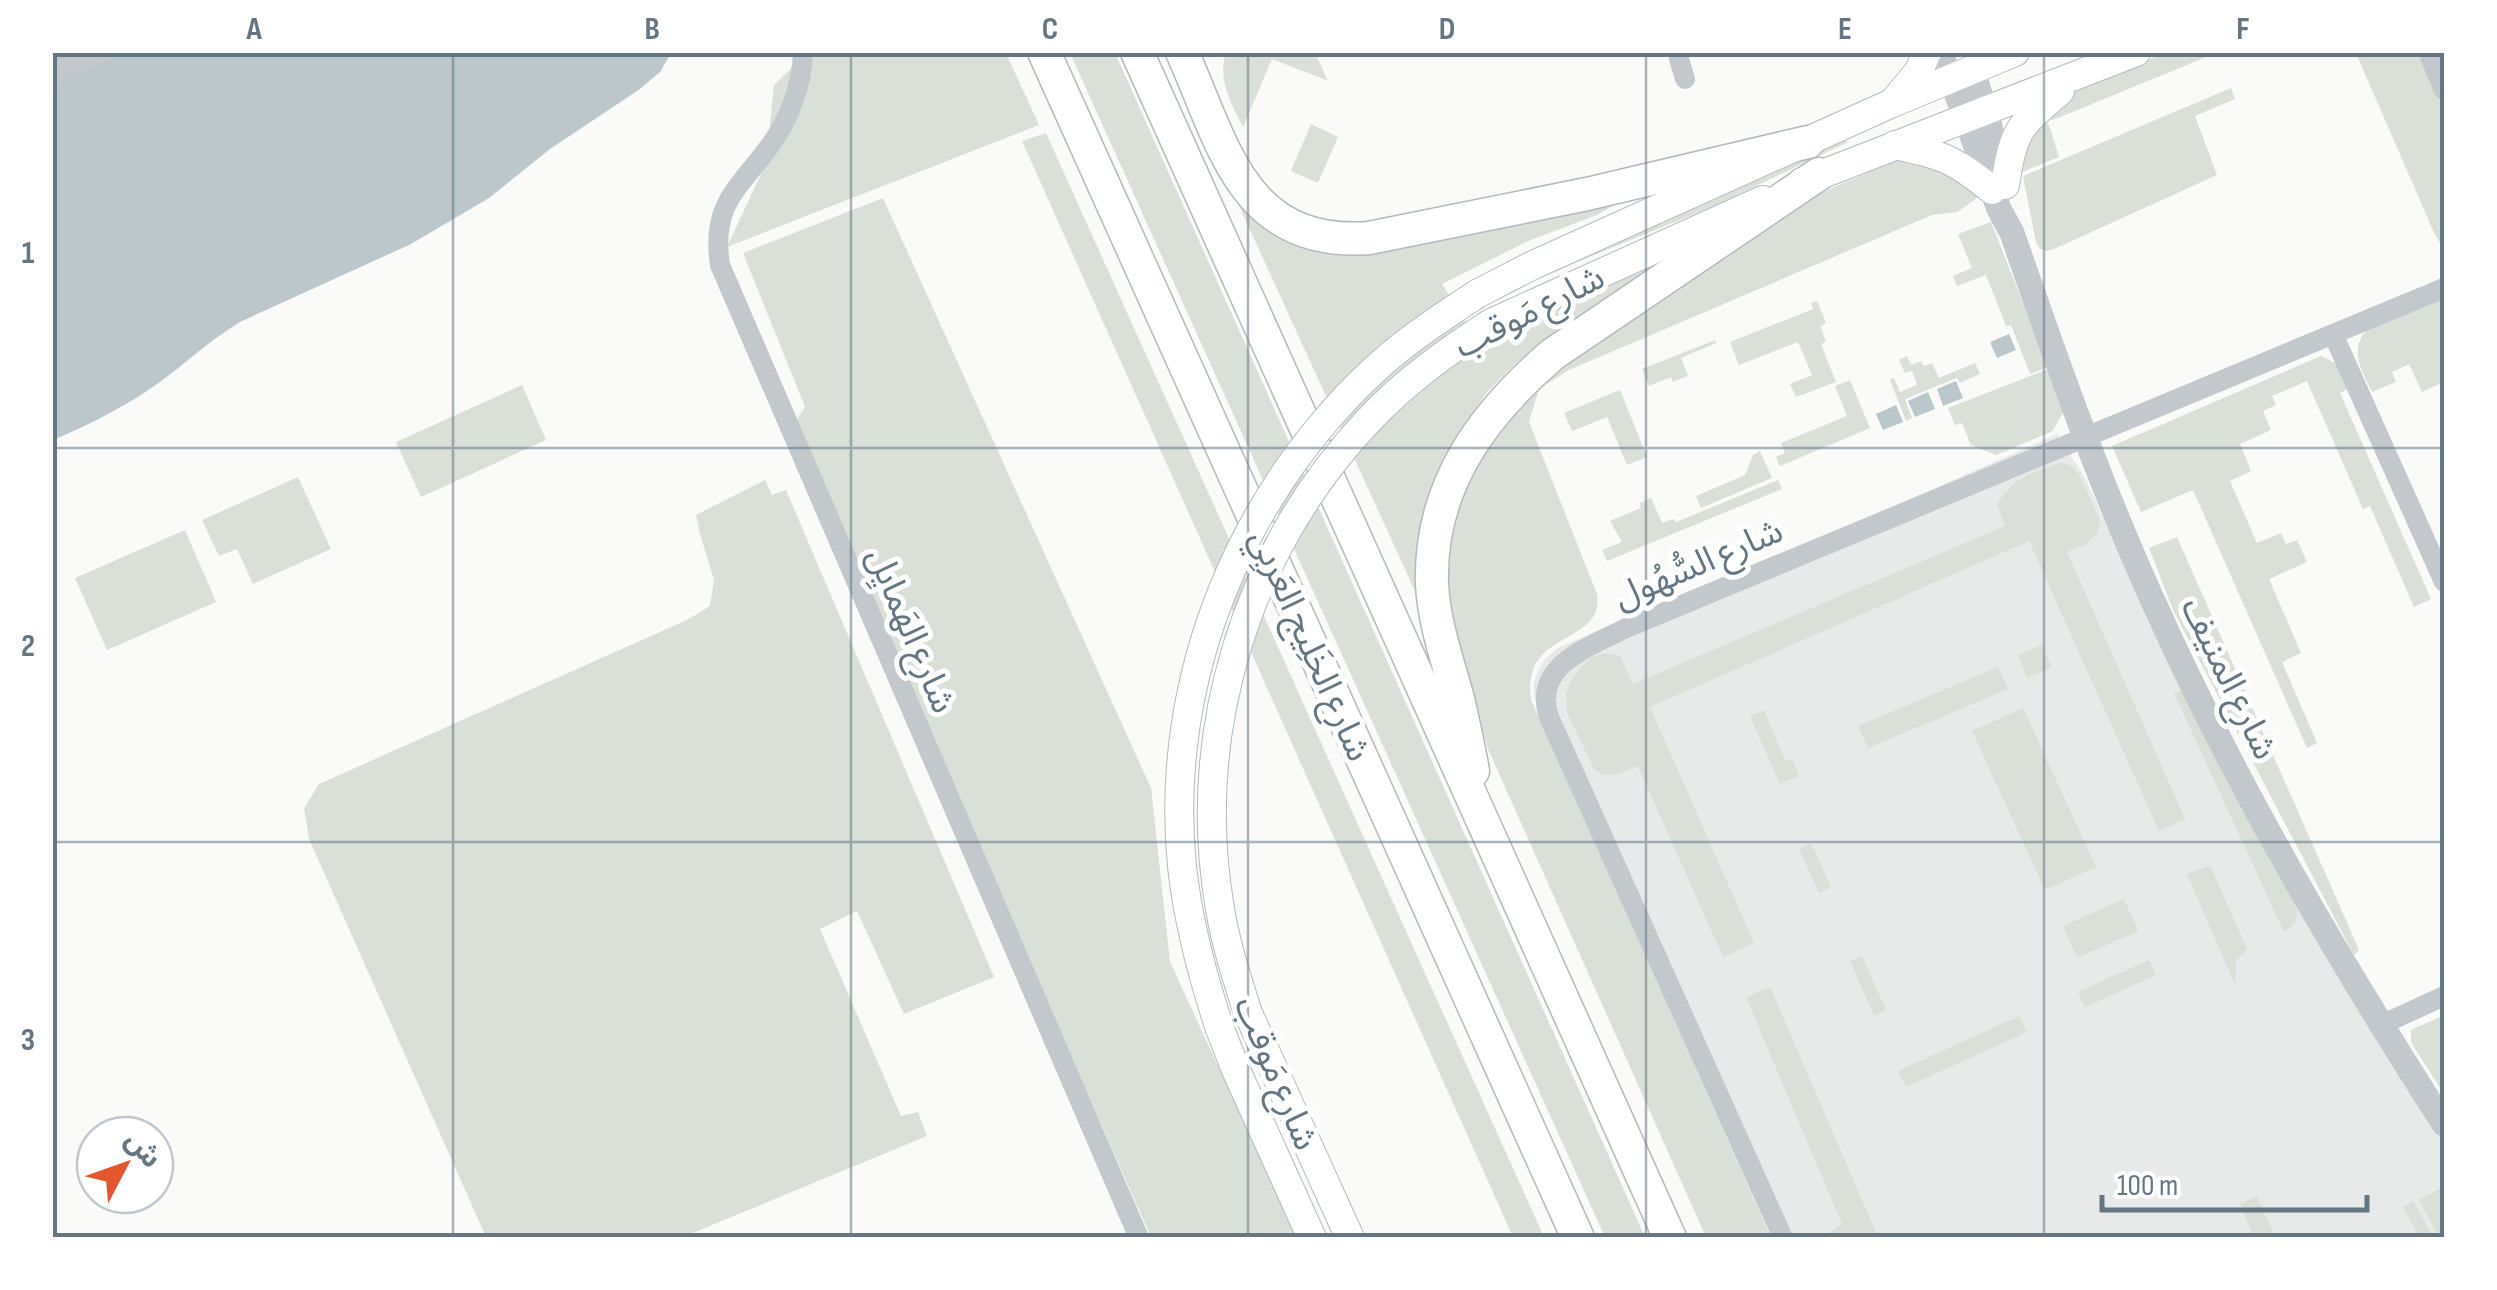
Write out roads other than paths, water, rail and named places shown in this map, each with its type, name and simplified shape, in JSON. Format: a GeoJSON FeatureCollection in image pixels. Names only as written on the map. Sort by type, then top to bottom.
{"type":"FeatureCollection","features":[{"type":"Feature","properties":{"kind":"highway","name":"شارع الخَلِيج العَربِي"},"geometry":{"type":"LineString","coordinates":[[1044,52],[1578,1238]]}},
{"type":"Feature","properties":{"kind":"highway"},"geometry":{"type":"LineString","coordinates":[[1137,52],[1670,1238]]}},
{"type":"Feature","properties":{"kind":"highway"},"geometry":{"type":"LineString","coordinates":[[1192,60],[1225,152],[1247,190],[1281,220],[1302,230],[1337,238],[1369,238],[1808,142]]}},
{"type":"Feature","properties":{"kind":"highway"},"geometry":{"type":"LineString","coordinates":[[1487,834],[1459,703],[1438,629],[1432,583],[1442,508],[1465,452],[1518,384],[1553,354],[1820,174]]}},
{"type":"Feature","properties":{"kind":"highway"},"geometry":{"type":"LineString","coordinates":[[1532,1139],[1538,1170],[1566,1238]]}},
{"type":"Feature","properties":{"kind":"main road"},"geometry":{"type":"LineString","coordinates":[[1890,104],[1919,71],[1927,52]]}},
{"type":"Feature","properties":{"kind":"main road","name":"شارع مَوقب"},"geometry":{"type":"LineString","coordinates":[[1312,1238],[1220,1028],[1202,975],[1182,864],[1183,751],[1191,695],[1217,605],[1247,536],[1275,487],[1345,399],[1385,360],[1477,294],[1890,104],[1958,63],[2015,52]]}},
{"type":"Feature","properties":{"kind":"main road","name":"شارع مَوقب"},"geometry":{"type":"LineString","coordinates":[[1350,1238],[1248,1012],[1220,910],[1214,858],[1212,804],[1223,699],[1254,598],[1302,504],[1368,421],[1447,352],[1492,323],[1820,174],[2136,52]]}},
{"type":"Feature","properties":{"kind":"main road"},"geometry":{"type":"LineString","coordinates":[[1894,145],[1951,160],[1998,188],[2020,128],[2076,77]]}},
{"type":"Feature","properties":{"kind":"street"},"geometry":{"type":"LineString","coordinates":[[52,74],[103,52]]}},
{"type":"Feature","properties":{"kind":"street","name":"شارع الهَمايِل"},"geometry":{"type":"LineString","coordinates":[[803,52],[799,83],[782,126],[727,202],[718,232],[720,264],[1139,1238]]}},
{"type":"Feature","properties":{"kind":"street"},"geometry":{"type":"LineString","coordinates":[[1677,52],[1686,79]]}},
{"type":"Feature","properties":{"kind":"street"},"geometry":{"type":"LineString","coordinates":[[2428,52],[2444,90]]}},
{"type":"Feature","properties":{"kind":"street","name":"شارع المنيف"},"geometry":{"type":"LineString","coordinates":[[1958,63],[2012,233],[2086,438],[2181,662],[2286,866],[2444,1124]]}},
{"type":"Feature","properties":{"kind":"street","name":"شارع السُّهُول"},"geometry":{"type":"LineString","coordinates":[[1783,1238],[1549,717],[1546,697],[1550,679],[1568,658],[1624,629],[2444,288]]}},
{"type":"Feature","properties":{"kind":"street"},"geometry":{"type":"LineString","coordinates":[[2333,334],[2444,582]]}},
{"type":"Feature","properties":{"kind":"street"},"geometry":{"type":"LineString","coordinates":[[2381,1025],[2444,996]]}}]}
